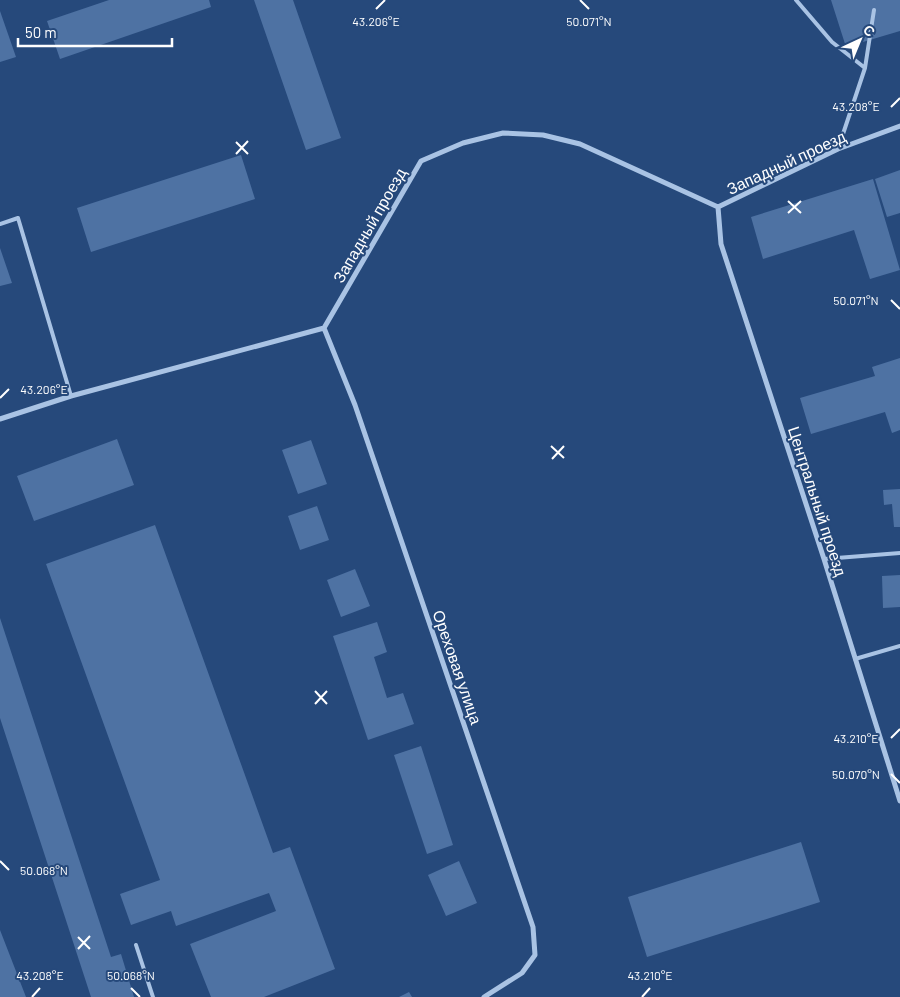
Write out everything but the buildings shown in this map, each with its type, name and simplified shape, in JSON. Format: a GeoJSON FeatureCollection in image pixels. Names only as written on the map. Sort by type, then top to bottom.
{"type":"FeatureCollection","features":[{"type":"Feature","properties":{"kind":"street","name":"Западный проезд"},"geometry":{"type":"LineString","coordinates":[[324,328],[421,161],[463,143],[503,133],[543,135],[580,144],[718,208],[838,149],[900,126]]}},
{"type":"Feature","properties":{"kind":"street","name":"Центральный проезд"},"geometry":{"type":"LineString","coordinates":[[718,208],[721,244],[824,559],[900,801]]}},
{"type":"Feature","properties":{"kind":"street"},"geometry":{"type":"LineString","coordinates":[[0,418],[71,396],[324,328]]}},
{"type":"Feature","properties":{"kind":"street","name":"Ореховая улица"},"geometry":{"type":"LineString","coordinates":[[324,328],[355,405],[533,927],[535,955],[522,973],[484,997]]}},
{"type":"Feature","properties":{"kind":"lane"},"geometry":{"type":"LineString","coordinates":[[796,0],[832,42],[866,68]]}},
{"type":"Feature","properties":{"kind":"lane"},"geometry":{"type":"LineString","coordinates":[[838,149],[866,68],[874,10]]}},
{"type":"Feature","properties":{"kind":"lane"},"geometry":{"type":"LineString","coordinates":[[0,224],[18,218],[71,396]]}},
{"type":"Feature","properties":{"kind":"lane"},"geometry":{"type":"LineString","coordinates":[[824,559],[900,553]]}},
{"type":"Feature","properties":{"kind":"lane"},"geometry":{"type":"LineString","coordinates":[[855,659],[900,646]]}},
{"type":"Feature","properties":{"kind":"lane"},"geometry":{"type":"LineString","coordinates":[[136,945],[153,997]]}}]}
